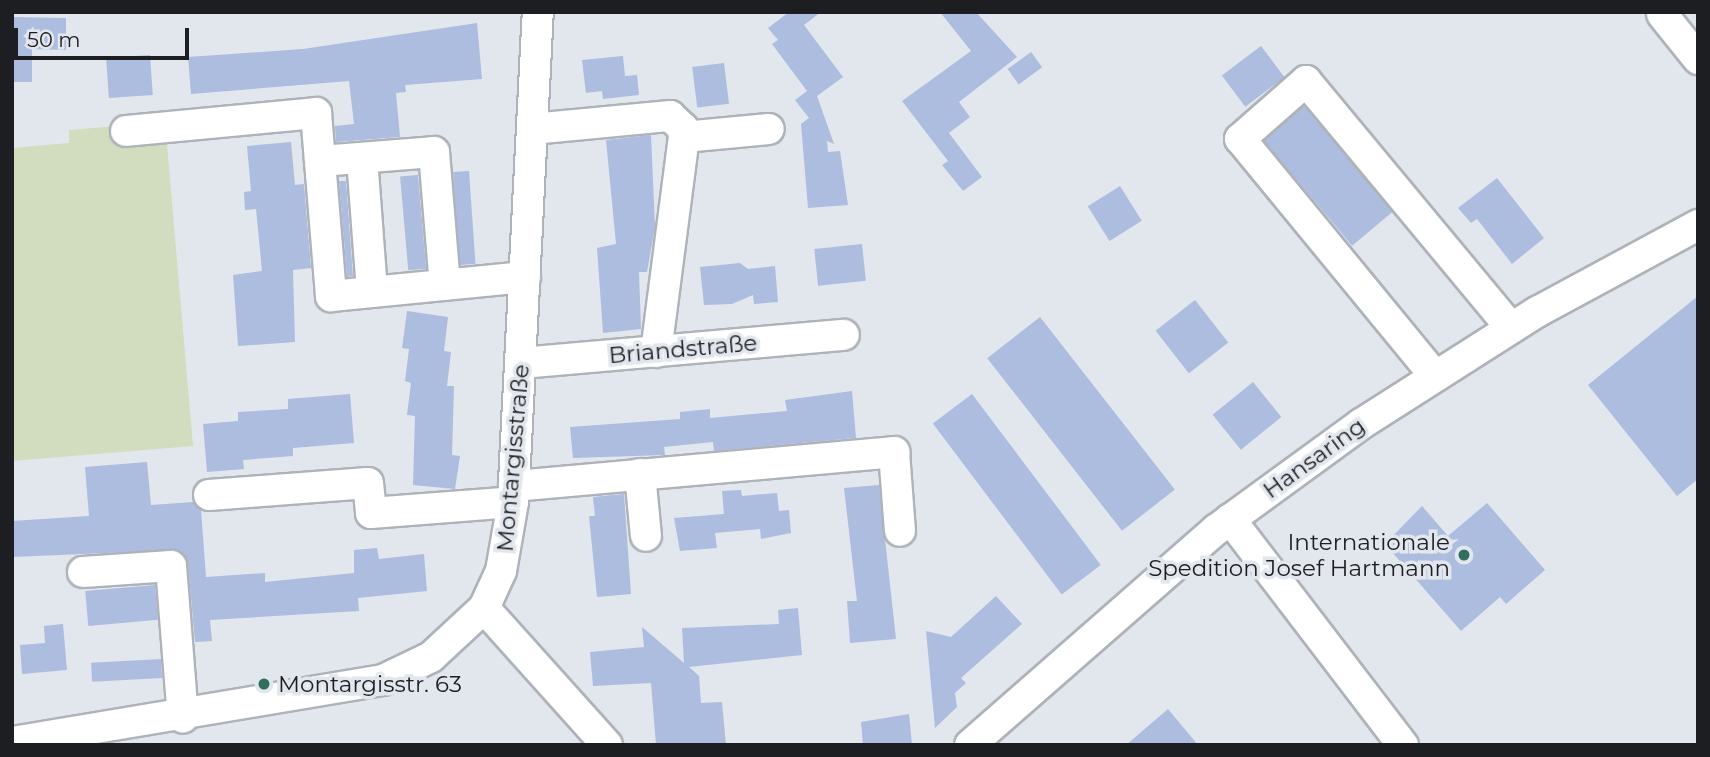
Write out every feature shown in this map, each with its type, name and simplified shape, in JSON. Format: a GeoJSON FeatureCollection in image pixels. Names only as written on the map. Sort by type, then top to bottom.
{"type":"FeatureCollection","features":[{"type":"Feature","properties":{"kind":"street","name":"Montargisstraße"},"geometry":{"type":"LineString","coordinates":[[12,743],[142,735],[183,718],[383,680],[431,657],[484,608],[500,571],[514,494],[538,12]]}},
{"type":"Feature","properties":{"kind":"street"},"geometry":{"type":"LineString","coordinates":[[1662,15],[1698,59]]}},
{"type":"Feature","properties":{"kind":"street"},"geometry":{"type":"LineString","coordinates":[[1435,376],[1240,139],[1306,81],[1511,328]]}},
{"type":"Feature","properties":{"kind":"street"},"geometry":{"type":"LineString","coordinates":[[126,131],[316,113],[331,296],[525,278]]}},
{"type":"Feature","properties":{"kind":"street"},"geometry":{"type":"LineString","coordinates":[[532,129],[670,116],[683,128],[656,352]]}},
{"type":"Feature","properties":{"kind":"street"},"geometry":{"type":"LineString","coordinates":[[684,137],[769,129]]}},
{"type":"Feature","properties":{"kind":"street"},"geometry":{"type":"LineString","coordinates":[[320,161],[434,152],[445,285]]}},
{"type":"Feature","properties":{"kind":"street"},"geometry":{"type":"LineString","coordinates":[[362,158],[372,292]]}},
{"type":"Feature","properties":{"kind":"street","name":"Hansaring"},"geometry":{"type":"LineString","coordinates":[[972,744],[1230,519],[1435,376],[1511,328],[1698,225]]}},
{"type":"Feature","properties":{"kind":"street","name":"Briandstraße"},"geometry":{"type":"LineString","coordinates":[[522,363],[844,335]]}},
{"type":"Feature","properties":{"kind":"street"},"geometry":{"type":"LineString","coordinates":[[209,495],[368,483],[371,513],[640,474],[894,453],[900,531]]}},
{"type":"Feature","properties":{"kind":"street"},"geometry":{"type":"LineString","coordinates":[[640,474],[646,536]]}},
{"type":"Feature","properties":{"kind":"street"},"geometry":{"type":"LineString","coordinates":[[1230,519],[1404,745]]}},
{"type":"Feature","properties":{"kind":"street"},"geometry":{"type":"LineString","coordinates":[[83,572],[171,566],[183,718]]}},
{"type":"Feature","properties":{"kind":"street"},"geometry":{"type":"LineString","coordinates":[[484,608],[607,745]]}},
{"type":"Feature","properties":{"kind":"green space"},"geometry":{"type":"Polygon","coordinates":[[[118,126],[166,133],[193,446],[12,461],[12,148],[69,143],[69,130],[118,126]]]}},
{"type":"Feature","properties":{"kind":"building"},"geometry":{"type":"Polygon","coordinates":[[[789,12],[821,12],[804,25],[843,77],[817,96],[834,144],[827,141],[828,152],[840,151],[848,205],[808,208],[801,124],[809,118],[795,100],[807,91],[772,44],[778,40],[768,28],[789,12]]]}},
{"type":"Feature","properties":{"kind":"building"},"geometry":{"type":"Polygon","coordinates":[[[940,12],[976,12],[1017,57],[959,102],[970,117],[949,133],[982,177],[963,191],[942,165],[948,161],[902,101],[971,51],[940,12]]]}},
{"type":"Feature","properties":{"kind":"building"},"geometry":{"type":"Polygon","coordinates":[[[12,17],[66,18],[66,50],[32,49],[32,82],[12,82],[12,17]]]}},
{"type":"Feature","properties":{"kind":"building"},"geometry":{"type":"Polygon","coordinates":[[[477,23],[482,79],[405,85],[406,92],[396,93],[400,137],[336,142],[335,126],[354,124],[349,81],[191,94],[188,57],[303,49],[477,23]]]}},
{"type":"Feature","properties":{"kind":"building"},"geometry":{"type":"Polygon","coordinates":[[[1261,46],[1284,77],[1245,107],[1222,75],[1261,46]]]}},
{"type":"Feature","properties":{"kind":"building"},"geometry":{"type":"Polygon","coordinates":[[[1031,52],[1042,67],[1019,84],[1008,69],[1031,52]]]}},
{"type":"Feature","properties":{"kind":"building"},"geometry":{"type":"Polygon","coordinates":[[[150,55],[153,95],[109,98],[106,58],[150,55]]]}},
{"type":"Feature","properties":{"kind":"building"},"geometry":{"type":"Polygon","coordinates":[[[623,56],[625,76],[637,75],[639,95],[603,99],[602,91],[586,93],[582,60],[623,56]]]}},
{"type":"Feature","properties":{"kind":"building"},"geometry":{"type":"Polygon","coordinates":[[[724,63],[729,104],[697,108],[692,67],[724,63]]]}},
{"type":"Feature","properties":{"kind":"building"},"geometry":{"type":"Polygon","coordinates":[[[1304,106],[1393,212],[1352,246],[1263,140],[1304,106]]]}},
{"type":"Feature","properties":{"kind":"building"},"geometry":{"type":"Polygon","coordinates":[[[651,135],[655,227],[647,272],[639,272],[641,329],[603,333],[597,248],[616,244],[606,140],[651,135]]]}},
{"type":"Feature","properties":{"kind":"building"},"geometry":{"type":"Polygon","coordinates":[[[291,142],[295,185],[304,184],[311,268],[293,270],[295,342],[238,346],[233,275],[262,271],[256,209],[245,210],[244,192],[251,191],[247,146],[291,142]]]}},
{"type":"Feature","properties":{"kind":"building"},"geometry":{"type":"Polygon","coordinates":[[[469,171],[475,264],[460,265],[453,172],[469,171]]]}},
{"type":"Feature","properties":{"kind":"building"},"geometry":{"type":"Polygon","coordinates":[[[418,175],[426,269],[408,270],[400,177],[418,175]]]}},
{"type":"Feature","properties":{"kind":"building"},"geometry":{"type":"Polygon","coordinates":[[[1497,178],[1544,238],[1512,264],[1477,219],[1471,223],[1458,208],[1497,178]]]}},
{"type":"Feature","properties":{"kind":"building"},"geometry":{"type":"Polygon","coordinates":[[[339,181],[346,181],[353,276],[347,277],[339,181]]]}},
{"type":"Feature","properties":{"kind":"building"},"geometry":{"type":"Polygon","coordinates":[[[1120,186],[1142,221],[1110,241],[1088,206],[1120,186]]]}},
{"type":"Feature","properties":{"kind":"building"},"geometry":{"type":"Polygon","coordinates":[[[862,244],[866,281],[818,286],[814,249],[862,244]]]}},
{"type":"Feature","properties":{"kind":"building"},"geometry":{"type":"Polygon","coordinates":[[[740,263],[748,269],[775,266],[778,302],[754,304],[753,295],[732,304],[704,305],[700,267],[740,263]]]}},
{"type":"Feature","properties":{"kind":"building"},"geometry":{"type":"Polygon","coordinates":[[[1698,296],[1698,479],[1677,496],[1588,385],[1698,296]]]}},
{"type":"Feature","properties":{"kind":"building"},"geometry":{"type":"Polygon","coordinates":[[[1195,300],[1228,343],[1189,373],[1156,331],[1195,300]]]}},
{"type":"Feature","properties":{"kind":"building"},"geometry":{"type":"Polygon","coordinates":[[[407,311],[448,317],[444,351],[451,352],[447,386],[454,386],[452,455],[460,456],[455,489],[413,485],[415,416],[407,415],[411,383],[405,381],[409,349],[402,348],[407,311]]]}},
{"type":"Feature","properties":{"kind":"building"},"geometry":{"type":"Polygon","coordinates":[[[1040,317],[1175,490],[1122,531],[987,358],[1040,317]]]}},
{"type":"Feature","properties":{"kind":"building"},"geometry":{"type":"Polygon","coordinates":[[[1253,382],[1281,417],[1241,450],[1213,415],[1253,382]]]}},
{"type":"Feature","properties":{"kind":"building"},"geometry":{"type":"Polygon","coordinates":[[[852,391],[856,438],[714,451],[713,442],[664,447],[665,455],[573,458],[570,427],[680,419],[680,412],[710,409],[710,418],[787,411],[785,400],[852,391]]]}},
{"type":"Feature","properties":{"kind":"building"},"geometry":{"type":"Polygon","coordinates":[[[350,394],[354,443],[293,448],[293,456],[243,460],[244,469],[207,472],[203,424],[238,421],[238,412],[288,409],[288,399],[350,394]]]}},
{"type":"Feature","properties":{"kind":"building"},"geometry":{"type":"Polygon","coordinates":[[[972,394],[1101,565],[1062,594],[933,423],[972,394]]]}},
{"type":"Feature","properties":{"kind":"building"},"geometry":{"type":"Polygon","coordinates":[[[147,462],[151,505],[193,502],[201,510],[206,577],[265,573],[265,582],[354,573],[354,550],[377,548],[379,559],[424,554],[427,591],[358,598],[359,611],[210,620],[212,641],[195,642],[188,565],[178,550],[12,557],[12,521],[89,516],[85,467],[147,462]]]}},
{"type":"Feature","properties":{"kind":"building"},"geometry":{"type":"Polygon","coordinates":[[[879,485],[896,639],[850,643],[847,601],[857,601],[844,488],[879,485]]]}},
{"type":"Feature","properties":{"kind":"building"},"geometry":{"type":"Polygon","coordinates":[[[741,490],[742,496],[777,493],[779,511],[789,510],[791,533],[761,539],[760,529],[715,533],[717,548],[680,551],[674,518],[724,514],[722,491],[741,490]]]}},
{"type":"Feature","properties":{"kind":"building"},"geometry":{"type":"Polygon","coordinates":[[[624,494],[631,594],[597,597],[589,516],[595,516],[593,497],[624,494]]]}},
{"type":"Feature","properties":{"kind":"building","name":"Internationale Spedition Josef Hartmann"},"geometry":{"type":"Polygon","coordinates":[[[1487,503],[1545,570],[1506,604],[1500,597],[1461,631],[1385,544],[1422,506],[1448,536],[1487,503]]]}},
{"type":"Feature","properties":{"kind":"building"},"geometry":{"type":"Polygon","coordinates":[[[155,585],[158,620],[88,626],[85,591],[155,585]]]}},
{"type":"Feature","properties":{"kind":"building"},"geometry":{"type":"Polygon","coordinates":[[[996,596],[1022,624],[961,678],[966,683],[955,693],[957,707],[935,728],[926,631],[951,637],[996,596]]]}},
{"type":"Feature","properties":{"kind":"building"},"geometry":{"type":"Polygon","coordinates":[[[798,608],[802,655],[689,667],[699,676],[701,703],[722,702],[726,745],[656,745],[651,683],[593,686],[590,652],[644,647],[642,627],[684,663],[682,628],[779,624],[778,610],[798,608]]]}},
{"type":"Feature","properties":{"kind":"building"},"geometry":{"type":"Polygon","coordinates":[[[63,624],[67,670],[22,674],[20,645],[45,643],[44,626],[63,624]]]}},
{"type":"Feature","properties":{"kind":"building"},"geometry":{"type":"Polygon","coordinates":[[[161,659],[162,678],[92,682],[91,663],[161,659]]]}},
{"type":"Feature","properties":{"kind":"building"},"geometry":{"type":"Polygon","coordinates":[[[1168,709],[1198,745],[1126,745],[1168,709]]]}},
{"type":"Feature","properties":{"kind":"building"},"geometry":{"type":"Polygon","coordinates":[[[909,714],[912,745],[863,745],[861,722],[909,714]]]}},
{"type":"Feature","properties":{"kind":"place","name":"Internationale Spedition Josef Hartmann"},"geometry":{"type":"Point","coordinates":[1464,555]}},
{"type":"Feature","properties":{"kind":"place","name":"Montargisstr. 63"},"geometry":{"type":"Point","coordinates":[264,684]}}]}
